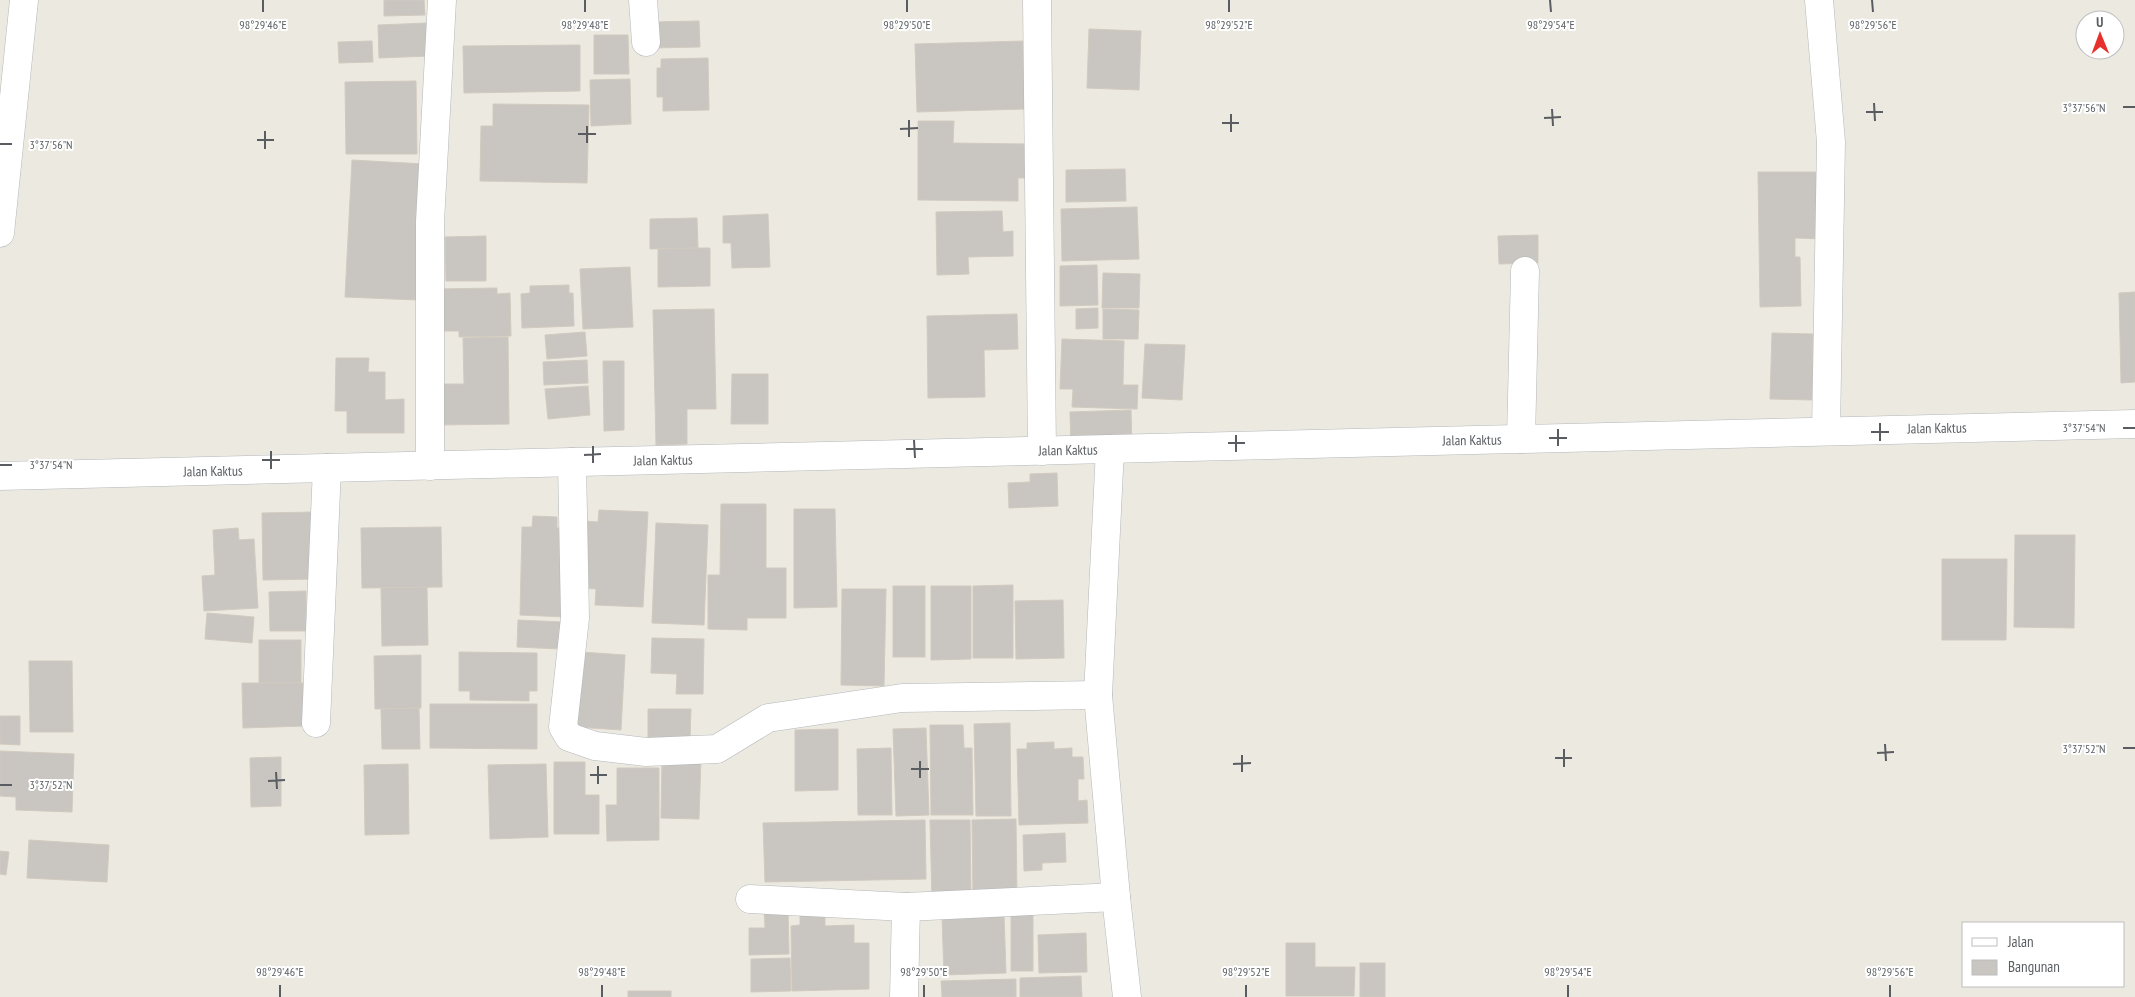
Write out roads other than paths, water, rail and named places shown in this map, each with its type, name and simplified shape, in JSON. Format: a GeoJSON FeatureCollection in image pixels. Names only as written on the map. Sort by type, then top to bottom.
{"type":"FeatureCollection","features":[{"type":"Feature","properties":{"kind":"street"},"geometry":{"type":"LineString","coordinates":[[0,233],[24,0]]}},
{"type":"Feature","properties":{"kind":"street"},"geometry":{"type":"LineString","coordinates":[[430,466],[430,222],[442,0]]}},
{"type":"Feature","properties":{"kind":"street"},"geometry":{"type":"LineString","coordinates":[[643,0],[646,42]]}},
{"type":"Feature","properties":{"kind":"street"},"geometry":{"type":"LineString","coordinates":[[1037,0],[1042,450]]}},
{"type":"Feature","properties":{"kind":"street"},"geometry":{"type":"LineString","coordinates":[[1819,0],[1831,142],[1826,431]]}},
{"type":"Feature","properties":{"kind":"street"},"geometry":{"type":"LineString","coordinates":[[1521,439],[1526,271]]}},
{"type":"Feature","properties":{"kind":"street","name":"Jalan Kaktus"},"geometry":{"type":"LineString","coordinates":[[0,476],[2135,424]]}},
{"type":"Feature","properties":{"kind":"street"},"geometry":{"type":"LineString","coordinates":[[1110,449],[1098,695],[1127,997]]}},
{"type":"Feature","properties":{"kind":"street"},"geometry":{"type":"LineString","coordinates":[[572,462],[575,618],[563,726],[569,737],[595,746],[646,752],[717,749],[768,718],[902,698],[1098,695]]}},
{"type":"Feature","properties":{"kind":"street"},"geometry":{"type":"LineString","coordinates":[[316,723],[327,468]]}},
{"type":"Feature","properties":{"kind":"street"},"geometry":{"type":"LineString","coordinates":[[750,899],[906,907],[1116,897]]}},
{"type":"Feature","properties":{"kind":"street"},"geometry":{"type":"LineString","coordinates":[[904,997],[906,907]]}}]}
